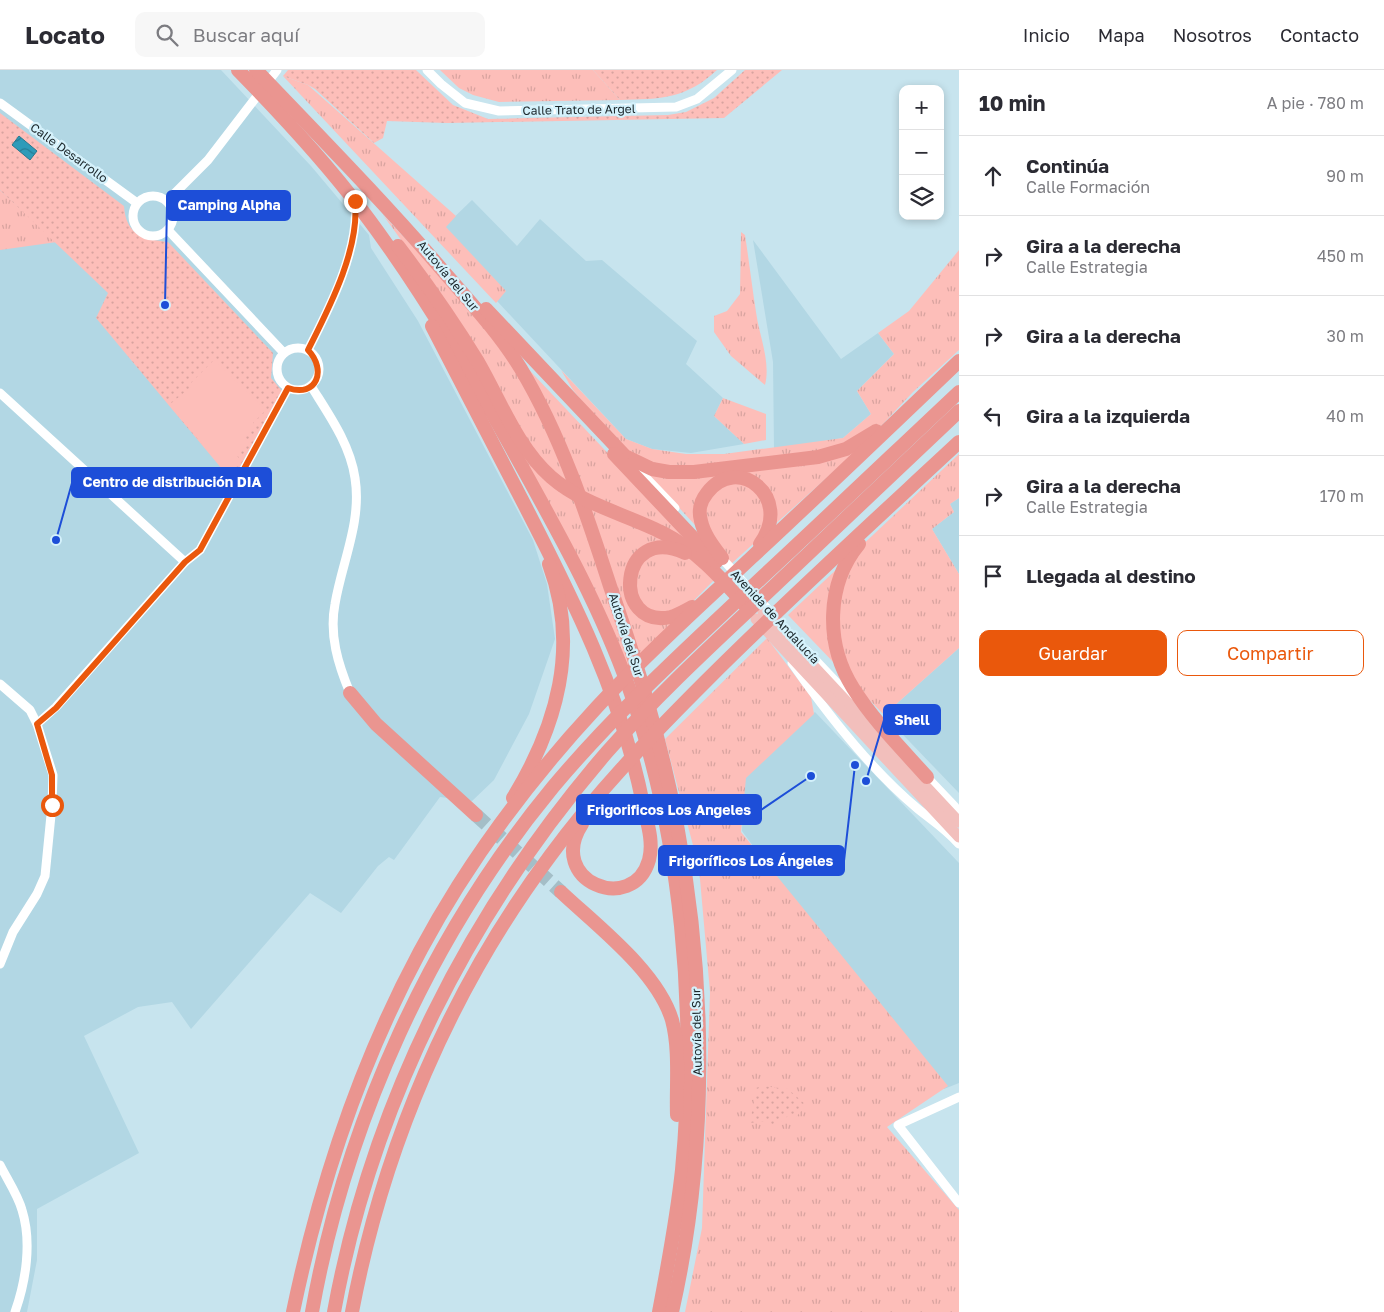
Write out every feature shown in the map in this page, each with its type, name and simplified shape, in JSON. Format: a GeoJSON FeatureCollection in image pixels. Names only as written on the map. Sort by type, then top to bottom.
{"type":"FeatureCollection","features":[{"type":"Feature","properties":{"kind":"highway","name":"Autovía del Sur"},"geometry":{"type":"LineString","coordinates":[[238,70],[300,136],[355,201],[441,325],[570,555],[613,646],[643,732],[658,792],[675,886],[685,981],[687,1074],[682,1171],[659,1312]]}},
{"type":"Feature","properties":{"kind":"highway","name":"Autovía del Sur"},"geometry":{"type":"LineString","coordinates":[[256,70],[417,239],[499,337],[520,367],[558,440],[632,650],[660,746],[678,826],[691,920],[698,1020],[697,1117],[690,1211],[672,1312]]}},
{"type":"Feature","properties":{"kind":"highway"},"geometry":{"type":"LineString","coordinates":[[300,136],[364,204],[443,305],[518,435],[538,463],[551,477],[574,494],[664,533],[687,547],[760,615]]}},
{"type":"Feature","properties":{"kind":"highway"},"geometry":{"type":"LineString","coordinates":[[369,220],[377,239],[432,326],[564,579],[607,678],[637,775],[649,834],[648,861],[643,871],[635,880],[620,888],[604,888],[591,884],[581,876],[574,863],[573,849],[575,834],[614,777]]}},
{"type":"Feature","properties":{"kind":"highway"},"geometry":{"type":"LineString","coordinates":[[417,239],[473,294],[626,456],[652,469],[682,473],[794,461],[846,449],[884,425],[959,356]]}},
{"type":"Feature","properties":{"kind":"highway"},"geometry":{"type":"LineString","coordinates":[[473,294],[546,382],[760,615]]}},
{"type":"Feature","properties":{"kind":"highway"},"geometry":{"type":"LineString","coordinates":[[293,1312],[315,1215],[333,1152],[372,1052],[426,942],[458,887],[490,841],[541,773],[596,708],[704,602],[959,362]]}},
{"type":"Feature","properties":{"kind":"highway"},"geometry":{"type":"LineString","coordinates":[[334,1312],[359,1202],[383,1130],[404,1076],[438,999],[461,958],[536,842],[608,751],[668,688],[730,628],[774,576],[959,392]]}},
{"type":"Feature","properties":{"kind":"highway"},"geometry":{"type":"LineString","coordinates":[[312,1312],[320,1270],[350,1158],[376,1089],[418,994],[439,955],[518,832],[602,732],[662,672],[720,617],[774,576],[959,412]]}},
{"type":"Feature","properties":{"kind":"highway"},"geometry":{"type":"LineString","coordinates":[[352,1312],[360,1273],[387,1172],[436,1047],[466,988],[507,918],[549,856],[614,777],[744,642],[959,443]]}},
{"type":"Feature","properties":{"kind":"highway"},"geometry":{"type":"LineString","coordinates":[[927,776],[874,718],[852,686],[841,661],[833,629],[833,601],[843,567],[853,551],[959,443]]}},
{"type":"Feature","properties":{"kind":"highway"},"geometry":{"type":"LineString","coordinates":[[724,560],[707,538],[701,523],[699,510],[702,498],[711,487],[723,479],[732,477],[751,481],[763,490],[770,505],[772,514],[767,534],[753,556]]}},
{"type":"Feature","properties":{"kind":"highway"},"geometry":{"type":"LineString","coordinates":[[490,841],[542,745],[554,713],[561,683],[562,617],[552,572],[532,519]]}},
{"type":"Feature","properties":{"kind":"highway"},"geometry":{"type":"LineString","coordinates":[[704,602],[672,617],[652,617],[645,613],[631,594],[629,585],[636,562],[650,550],[669,547],[680,551],[697,561],[760,615]]}},
{"type":"Feature","properties":{"kind":"highway"},"geometry":{"type":"LineString","coordinates":[[350,693],[376,724],[476,815]]}},
{"type":"Feature","properties":{"kind":"highway"},"geometry":{"type":"LineString","coordinates":[[561,892],[637,965],[664,1002],[672,1020],[675,1039],[677,1130],[674,1226]]}},
{"type":"Feature","properties":{"kind":"highway"},"geometry":{"type":"LineString","coordinates":[[345,1312],[348,1274],[383,1130]]}},
{"type":"Feature","properties":{"kind":"main road","name":"Avenida de Andalucía"},"geometry":{"type":"LineString","coordinates":[[760,615],[775,638],[959,837]]}},
{"type":"Feature","properties":{"kind":"main road","name":"Avenida de Andalucía"},"geometry":{"type":"LineString","coordinates":[[760,615],[959,822]]}},
{"type":"Feature","properties":{"kind":"street"},"geometry":{"type":"LineString","coordinates":[[167,201],[197,173],[277,70]]}},
{"type":"Feature","properties":{"kind":"street","name":"Calle Trato de Argel"},"geometry":{"type":"LineString","coordinates":[[427,70],[440,84],[465,103],[499,111],[676,107],[697,99],[732,70]]}},
{"type":"Feature","properties":{"kind":"street","name":"Calle Desarrollo"},"geometry":{"type":"LineString","coordinates":[[0,102],[137,204]]}},
{"type":"Feature","properties":{"kind":"street"},"geometry":{"type":"LineString","coordinates":[[149,196],[156,196],[167,201],[171,207],[173,219],[168,230],[156,236],[142,234],[134,223],[134,210],[137,204],[149,196]]}},
{"type":"Feature","properties":{"kind":"street"},"geometry":{"type":"LineString","coordinates":[[308,350],[333,300],[342,274],[355,227],[355,201]]}},
{"type":"Feature","properties":{"kind":"street"},"geometry":{"type":"LineString","coordinates":[[168,230],[284,353]]}},
{"type":"Feature","properties":{"kind":"street"},"geometry":{"type":"LineString","coordinates":[[294,348],[308,350],[314,356],[319,370],[311,386],[296,391],[288,388],[279,378],[276,370],[284,353],[294,348]]}},
{"type":"Feature","properties":{"kind":"street"},"geometry":{"type":"LineString","coordinates":[[311,386],[345,443],[355,477],[357,506],[353,532],[334,605],[333,634],[338,662],[350,693]]}},
{"type":"Feature","properties":{"kind":"street"},"geometry":{"type":"LineString","coordinates":[[37,724],[56,708],[185,562],[200,550],[288,388]]}},
{"type":"Feature","properties":{"kind":"street"},"geometry":{"type":"LineString","coordinates":[[0,393],[185,562]]}},
{"type":"Feature","properties":{"kind":"street","name":"Avenida de Andalucía"},"geometry":{"type":"LineString","coordinates":[[626,456],[959,811]]}},
{"type":"Feature","properties":{"kind":"street"},"geometry":{"type":"LineString","coordinates":[[775,638],[821,706],[858,749],[918,809],[959,837]]}},
{"type":"Feature","properties":{"kind":"street"},"geometry":{"type":"LineString","coordinates":[[0,684],[30,710],[37,724],[52,775],[52,805],[45,876],[37,894],[13,932],[0,964]]}},
{"type":"Feature","properties":{"kind":"street"},"geometry":{"type":"LineString","coordinates":[[942,825],[959,844]]}},
{"type":"Feature","properties":{"kind":"street"},"geometry":{"type":"LineString","coordinates":[[959,1097],[898,1126],[959,1203]]}},
{"type":"Feature","properties":{"kind":"street"},"geometry":{"type":"LineString","coordinates":[[0,1165],[22,1208],[25,1221],[27,1254],[20,1299],[16,1312]]}},
{"type":"Feature","properties":{"kind":"shaded area"},"geometry":{"type":"Polygon","coordinates":[[[0,70],[221,70],[311,166],[369,235],[371,248],[418,321],[533,540],[547,584],[555,639],[529,714],[494,780],[472,801],[440,797],[394,860],[389,857],[378,866],[341,913],[310,893],[191,1029],[172,1002],[138,1007],[84,1036],[139,1153],[37,1209],[37,1260],[27,1312],[0,1312],[0,70]]]}},
{"type":"Feature","properties":{"kind":"shaded area"},"geometry":{"type":"Polygon","coordinates":[[[472,200],[517,246],[540,219],[586,261],[602,260],[697,341],[686,364],[723,398],[714,416],[744,444],[691,453],[652,449],[626,439],[497,301],[444,227],[472,200]]]}},
{"type":"Feature","properties":{"kind":"shaded area"},"geometry":{"type":"Polygon","coordinates":[[[753,240],[841,359],[878,333],[894,354],[857,391],[871,414],[843,438],[774,449],[773,362],[753,240]]]}},
{"type":"Feature","properties":{"kind":"shaded area"},"geometry":{"type":"Polygon","coordinates":[[[959,498],[959,574],[932,529],[954,512],[950,504],[959,498]]]}},
{"type":"Feature","properties":{"kind":"shaded area"},"geometry":{"type":"Polygon","coordinates":[[[959,648],[959,793],[884,715],[959,648]]]}},
{"type":"Feature","properties":{"kind":"shaded area"},"geometry":{"type":"Polygon","coordinates":[[[815,712],[959,863],[959,1083],[944,1089],[849,977],[742,831],[744,775],[815,712]]]}},
{"type":"Feature","properties":{"kind":"green space"},"geometry":{"type":"Polygon","coordinates":[[[288,70],[416,70],[453,105],[488,119],[668,115],[686,112],[714,98],[745,70],[782,70],[724,118],[447,123],[387,121],[383,138],[374,143],[315,89],[283,76],[288,70]]]}},
{"type":"Feature","properties":{"kind":"green space"},"geometry":{"type":"Polygon","coordinates":[[[440,70],[593,70],[620,100],[499,102],[473,95],[459,88],[440,70]]]}},
{"type":"Feature","properties":{"kind":"green space"},"geometry":{"type":"Polygon","coordinates":[[[593,70],[717,70],[695,87],[672,96],[620,100],[593,70]]]}},
{"type":"Feature","properties":{"kind":"green space"},"geometry":{"type":"Polygon","coordinates":[[[283,76],[308,85],[456,216],[446,227],[506,291],[496,303],[283,76]]]}},
{"type":"Feature","properties":{"kind":"green space"},"geometry":{"type":"Polygon","coordinates":[[[0,113],[124,206],[125,216],[132,230],[144,237],[168,242],[273,353],[271,378],[282,391],[232,481],[96,318],[108,293],[0,190],[0,113]]]}},
{"type":"Feature","properties":{"kind":"green space"},"geometry":{"type":"Polygon","coordinates":[[[0,190],[57,242],[0,250],[0,190]]]}},
{"type":"Feature","properties":{"kind":"green space"},"geometry":{"type":"Polygon","coordinates":[[[383,215],[721,573],[626,669],[446,302],[383,215]]]}},
{"type":"Feature","properties":{"kind":"green space"},"geometry":{"type":"Polygon","coordinates":[[[741,232],[745,235],[756,312],[766,358],[765,385],[731,356],[714,332],[714,316],[727,311],[740,294],[741,232]]]}},
{"type":"Feature","properties":{"kind":"green space"},"geometry":{"type":"Polygon","coordinates":[[[959,250],[959,350],[913,392],[864,444],[731,564],[597,419],[573,390],[561,370],[626,439],[652,449],[686,454],[724,454],[843,438],[871,414],[857,391],[894,354],[878,333],[909,311],[959,250]]]}},
{"type":"Feature","properties":{"kind":"green space"},"geometry":{"type":"Polygon","coordinates":[[[214,360],[266,410],[253,423],[256,426],[244,438],[249,443],[237,456],[240,459],[228,471],[207,450],[169,405],[191,387],[189,385],[214,360]]]}},
{"type":"Feature","properties":{"kind":"green space"},"geometry":{"type":"Polygon","coordinates":[[[723,398],[766,414],[766,440],[744,444],[714,416],[723,398]]]}},
{"type":"Feature","properties":{"kind":"green space"},"geometry":{"type":"Polygon","coordinates":[[[959,454],[959,498],[950,504],[954,512],[932,529],[959,574],[959,648],[884,715],[788,615],[959,454]]]}},
{"type":"Feature","properties":{"kind":"green space"},"geometry":{"type":"Polygon","coordinates":[[[767,638],[811,697],[814,714],[746,778],[741,832],[948,1086],[887,1127],[959,1210],[959,1312],[685,1312],[702,1228],[710,992],[699,868],[665,739],[767,638]]]}},
{"type":"Feature","properties":{"kind":"green space"},"geometry":{"type":"Polygon","coordinates":[[[762,1086],[788,1089],[806,1105],[796,1117],[789,1115],[772,1129],[766,1121],[750,1123],[756,1088],[762,1086]]]}},
{"type":"Feature","properties":{"kind":"water"},"geometry":{"type":"Polygon","coordinates":[[[19,136],[37,151],[30,160],[12,145],[19,136]]]}},
{"type":"Feature","properties":{"kind":"tunnel"},"geometry":{"type":"LineString","coordinates":[[476,815],[561,892]]}},
{"type":"Feature","properties":{"kind":"place","name":"Camping Alpha"},"geometry":{"type":"Point","coordinates":[165,305]}},
{"type":"Feature","properties":{"kind":"place","name":"Centro de distribución DIA"},"geometry":{"type":"Point","coordinates":[56,540]}},
{"type":"Feature","properties":{"kind":"place","name":"Frigoríficos Los Ángeles"},"geometry":{"type":"Point","coordinates":[855,765]}},
{"type":"Feature","properties":{"kind":"place","name":"Frigorificos Los Angeles"},"geometry":{"type":"Point","coordinates":[811,776]}},
{"type":"Feature","properties":{"kind":"place","name":"Shell"},"geometry":{"type":"Point","coordinates":[866,781]}},
{"type":"Feature","properties":{"kind":"route"},"geometry":{"type":"LineString","coordinates":[[52,805],[52,775],[37,724],[56,708],[185,562],[200,550],[288,388],[296,391],[304,390],[316,380],[319,370],[317,362],[308,350],[333,300],[342,274],[355,227],[355,201]]}}]}
